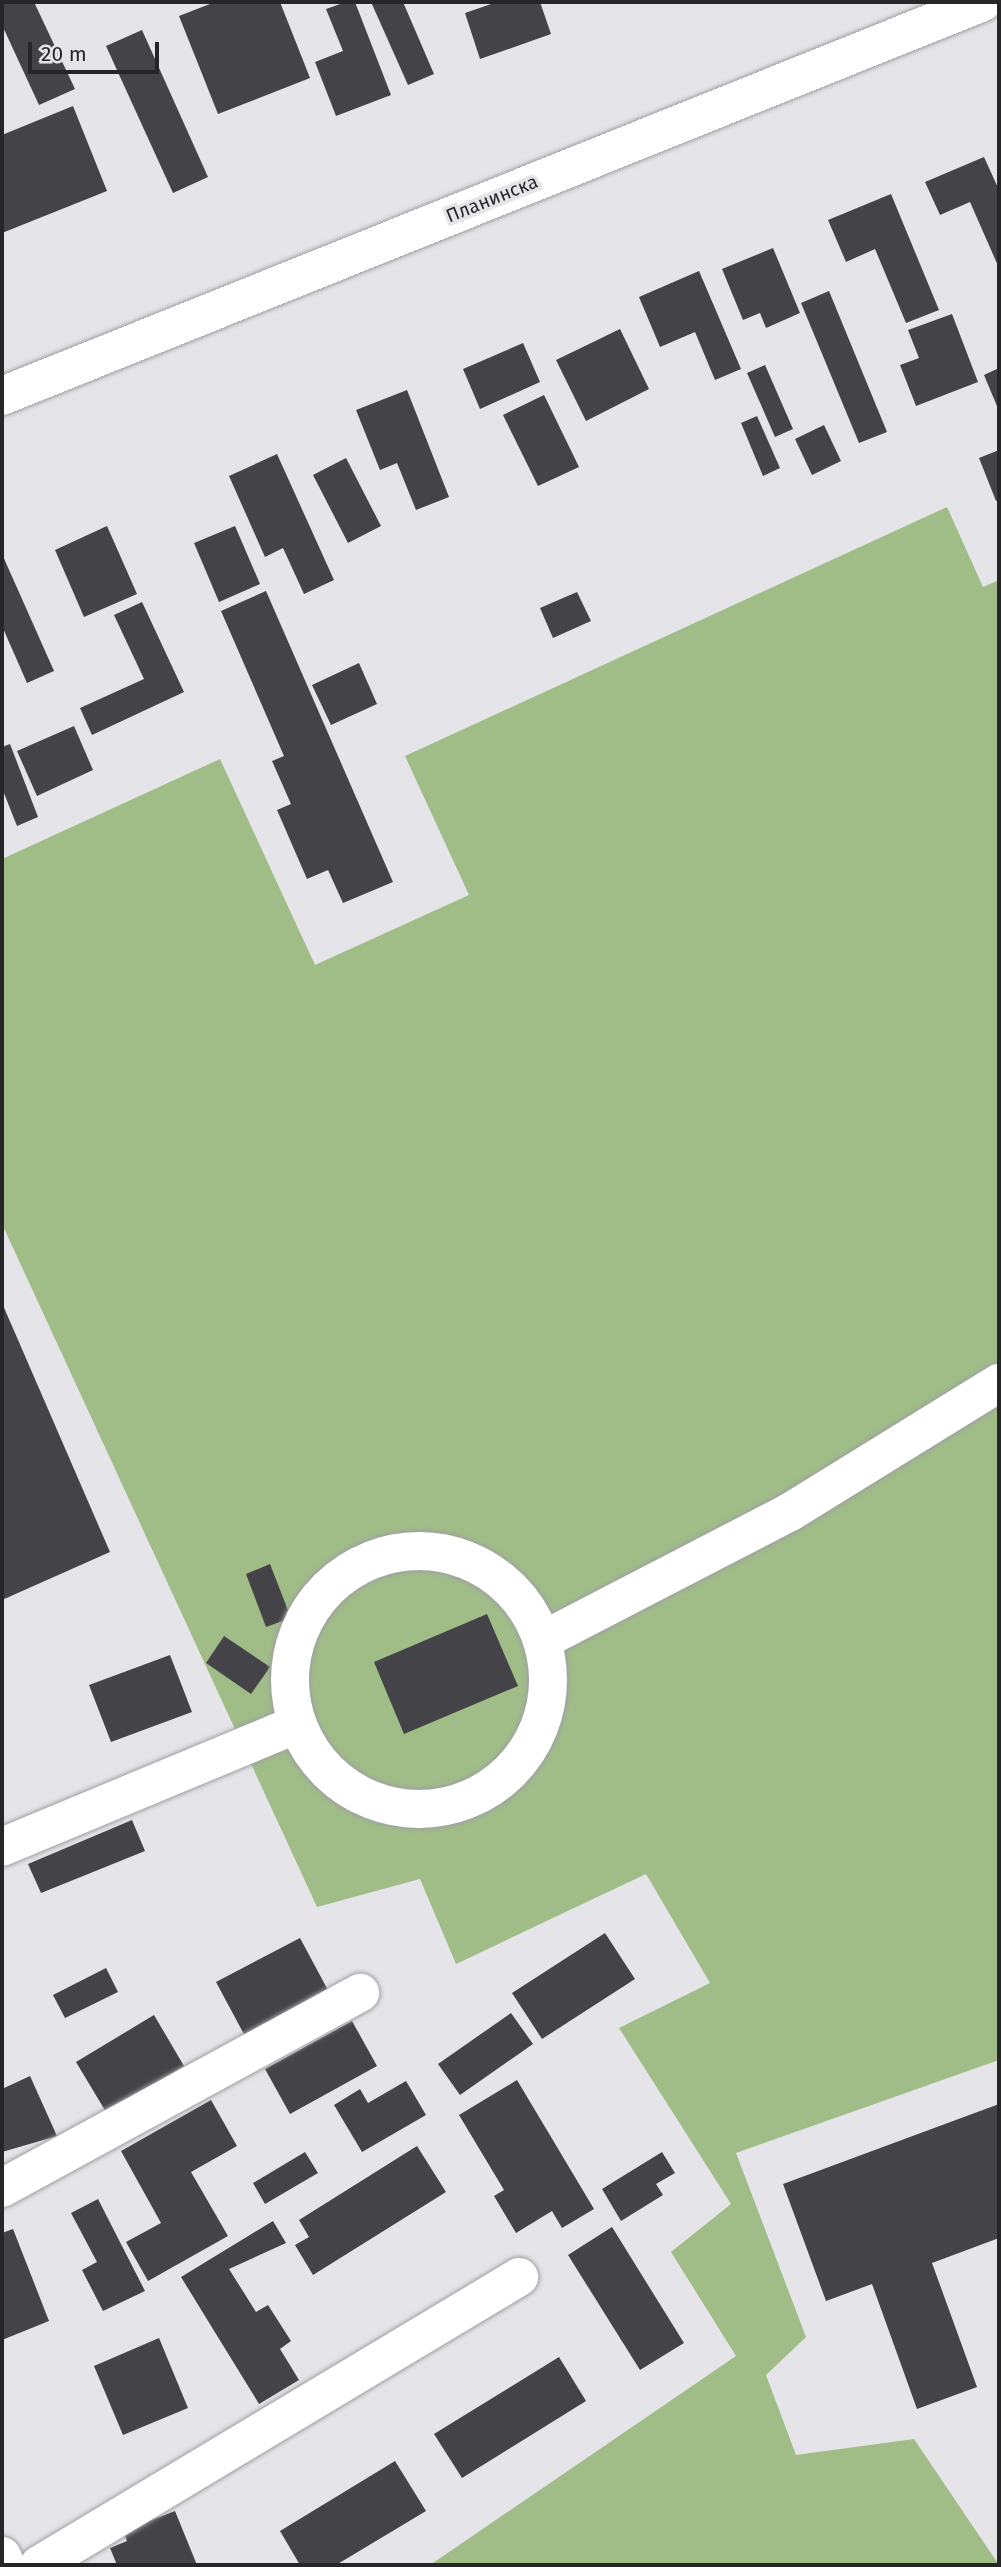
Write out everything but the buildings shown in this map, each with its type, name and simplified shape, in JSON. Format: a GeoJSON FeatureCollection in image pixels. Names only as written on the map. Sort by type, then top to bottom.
{"type":"FeatureCollection","features":[{"type":"Feature","properties":{"kind":"street","name":"Планинска"},"geometry":{"type":"LineString","coordinates":[[2,396],[983,2]]}},
{"type":"Feature","properties":{"kind":"street"},"geometry":{"type":"LineString","coordinates":[[543,1640],[790,1512],[999,1383]]}},
{"type":"Feature","properties":{"kind":"street"},"geometry":{"type":"LineString","coordinates":[[422,1551],[477,1564],[528,1608],[543,1640],[546,1706],[535,1738],[516,1766],[461,1803],[428,1809],[363,1797],[335,1779],[297,1724],[291,1656],[302,1624],[321,1596],[377,1557],[422,1551]]}},
{"type":"Feature","properties":{"kind":"street"},"geometry":{"type":"LineString","coordinates":[[2,1847],[297,1724]]}},
{"type":"Feature","properties":{"kind":"street"},"geometry":{"type":"LineString","coordinates":[[2,2188],[360,1993]]}},
{"type":"Feature","properties":{"kind":"street"},"geometry":{"type":"LineString","coordinates":[[39,2565],[519,2277]]}},
{"type":"Feature","properties":{"kind":"street"},"geometry":{"type":"LineString","coordinates":[[2,2556],[6,2565]]}},
{"type":"Feature","properties":{"kind":"green space"},"geometry":{"type":"Polygon","coordinates":[[[947,507],[983,587],[999,580],[999,2060],[736,2153],[806,2337],[766,2375],[796,2455],[914,2439],[999,2565],[430,2565],[736,2356],[671,2252],[731,2204],[619,2028],[710,1983],[646,1874],[456,1964],[420,1879],[317,1907],[2,1224],[2,859],[220,759],[315,965],[469,895],[405,756],[947,507]]]}}]}
